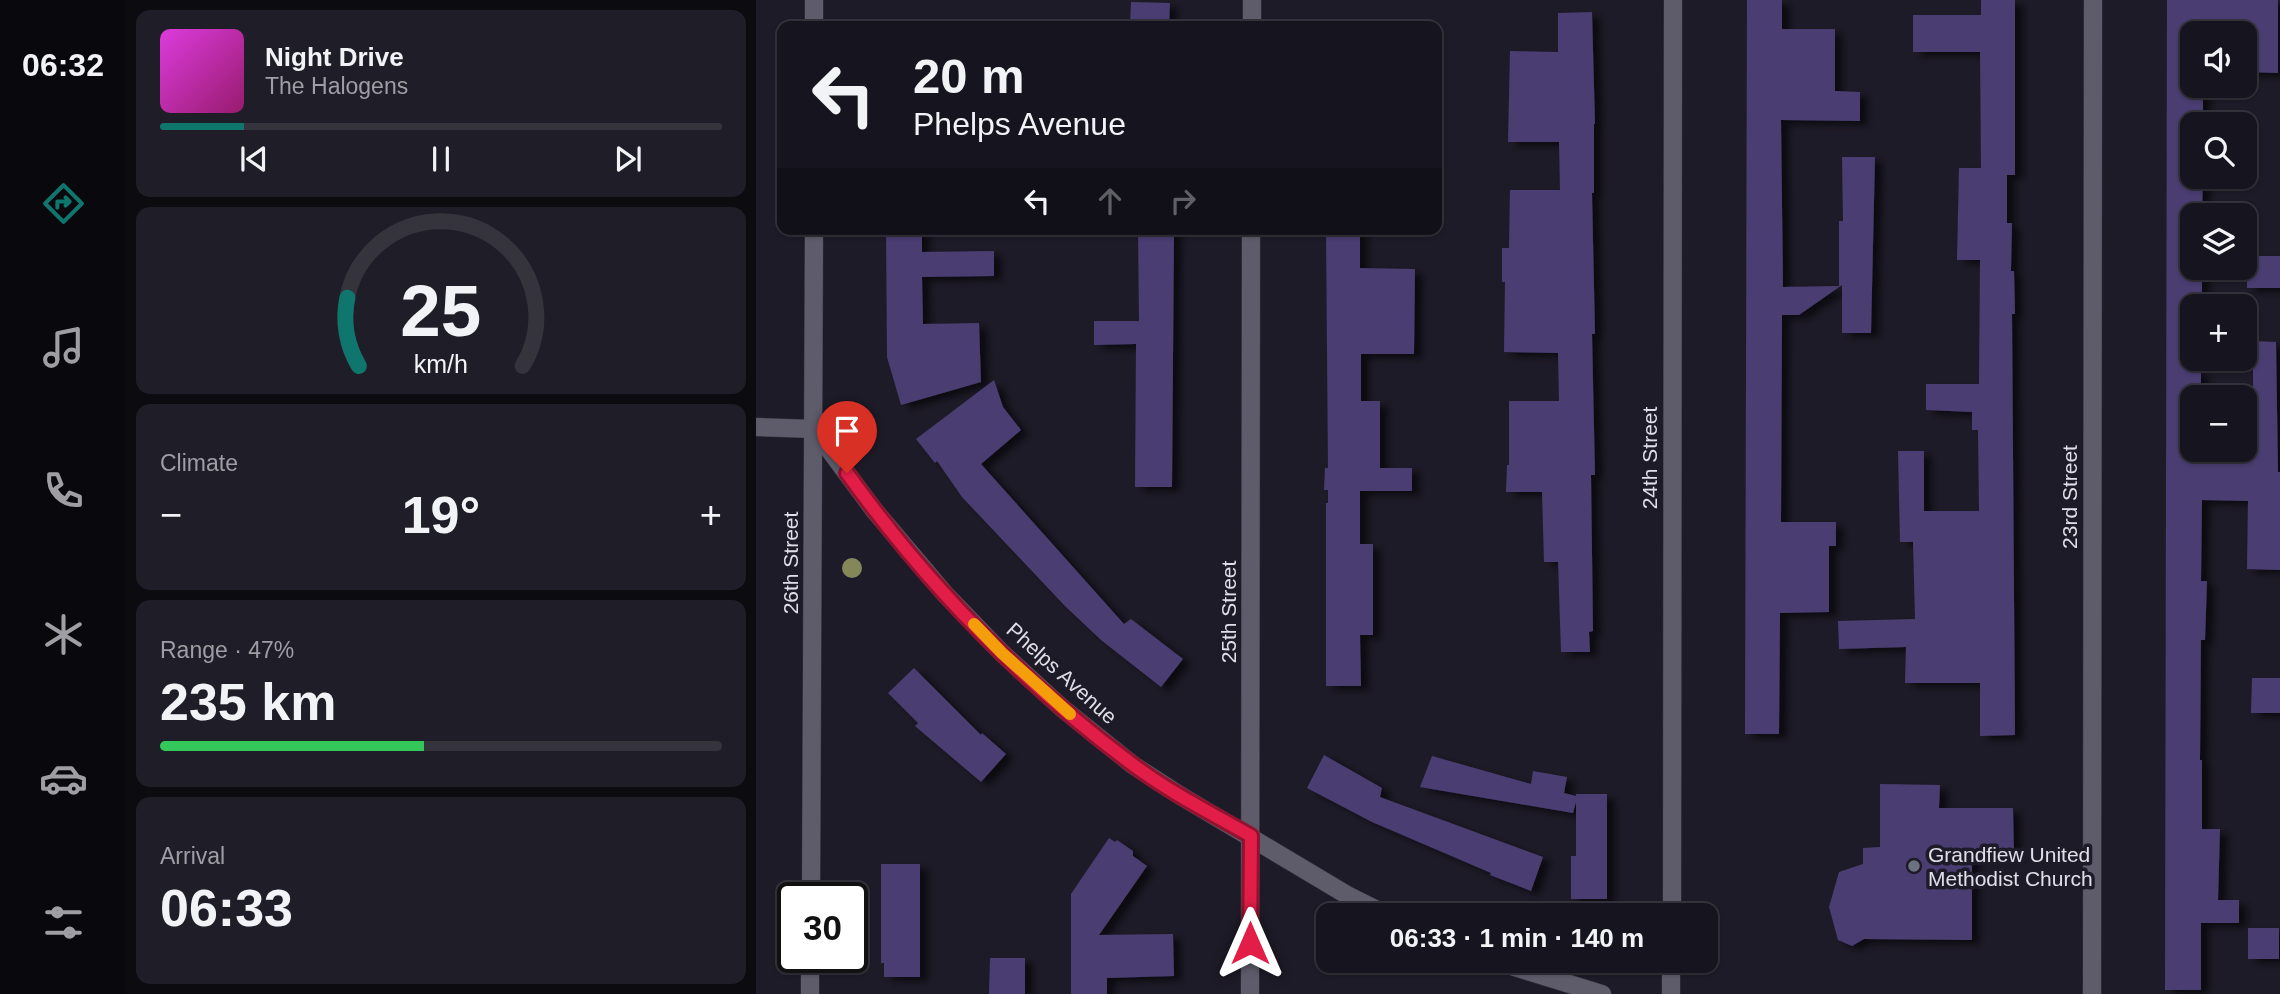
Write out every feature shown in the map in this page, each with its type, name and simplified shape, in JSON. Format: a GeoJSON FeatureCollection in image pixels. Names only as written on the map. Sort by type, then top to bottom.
{"type":"FeatureCollection","features":[{"type":"Feature","properties":{"kind":"street"},"geometry":{"type":"LineString","coordinates":[[814,0],[814,21]]}},
{"type":"Feature","properties":{"kind":"street"},"geometry":{"type":"LineString","coordinates":[[1252,0],[1252,21]]}},
{"type":"Feature","properties":{"kind":"street","name":"24th Street"},"geometry":{"type":"LineString","coordinates":[[1672,903],[1673,0]]}},
{"type":"Feature","properties":{"kind":"street","name":"23rd Street"},"geometry":{"type":"LineString","coordinates":[[2092,994],[2093,0]]}},
{"type":"Feature","properties":{"kind":"street","name":"26th Street"},"geometry":{"type":"LineString","coordinates":[[810,882],[814,235]]}},
{"type":"Feature","properties":{"kind":"street","name":"25th Street"},"geometry":{"type":"LineString","coordinates":[[1250,994],[1251,235]]}},
{"type":"Feature","properties":{"kind":"street"},"geometry":{"type":"LineString","coordinates":[[756,427],[814,429]]}},
{"type":"Feature","properties":{"kind":"street","name":"Phelps Avenue"},"geometry":{"type":"LineString","coordinates":[[814,429],[874,510],[945,594],[1002,653],[1062,708],[1133,765],[1363,903]]}},
{"type":"Feature","properties":{"kind":"street"},"geometry":{"type":"LineString","coordinates":[[810,973],[810,994]]}},
{"type":"Feature","properties":{"kind":"street"},"geometry":{"type":"LineString","coordinates":[[1534,973],[1602,994]]}},
{"type":"Feature","properties":{"kind":"street"},"geometry":{"type":"LineString","coordinates":[[1671,973],[1671,994]]}},
{"type":"Feature","properties":{"kind":"building"},"geometry":{"type":"Polygon","coordinates":[[[1747,0],[1782,0],[1782,29],[1835,29],[1835,91],[1860,92],[1860,121],[1781,120],[1783,287],[1839,286],[1839,221],[1843,221],[1842,157],[1875,157],[1871,333],[1842,333],[1842,285],[1799,315],[1782,315],[1781,522],[1836,522],[1836,546],[1829,546],[1829,612],[1780,613],[1779,734],[1745,734],[1747,0]]]}},
{"type":"Feature","properties":{"kind":"building"},"geometry":{"type":"Polygon","coordinates":[[[1981,0],[2015,0],[2015,175],[2007,175],[2007,223],[2012,223],[2011,271],[2014,271],[2015,314],[2012,314],[2015,735],[1980,736],[1980,683],[1905,683],[1906,647],[1839,649],[1838,621],[1915,619],[1913,542],[1900,542],[1898,451],[1924,451],[1924,511],[1979,511],[1978,430],[1972,430],[1972,412],[1926,410],[1926,384],[1979,384],[1980,260],[1957,260],[1959,168],[1981,168],[1980,52],[1913,52],[1913,15],[1981,15],[1981,0]]]}},
{"type":"Feature","properties":{"kind":"building"},"geometry":{"type":"Polygon","coordinates":[[[2167,0],[2278,0],[2278,73],[2257,72],[2257,21],[2180,21],[2180,98],[2203,98],[2203,112],[2180,112],[2180,189],[2203,189],[2202,203],[2180,203],[2180,280],[2202,280],[2202,294],[2180,294],[2180,371],[2201,371],[2201,385],[2180,385],[2180,462],[2257,462],[2257,385],[2253,385],[2253,371],[2257,371],[2257,341],[2276,342],[2280,570],[2247,569],[2248,501],[2202,500],[2201,581],[2207,581],[2205,640],[2201,640],[2202,829],[2220,829],[2218,900],[2239,900],[2239,923],[2201,923],[2201,990],[2165,990],[2167,0]]]}},
{"type":"Feature","properties":{"kind":"building"},"geometry":{"type":"Polygon","coordinates":[[[1131,2],[1170,3],[1169,21],[1130,21],[1131,2]]]}},
{"type":"Feature","properties":{"kind":"building"},"geometry":{"type":"Polygon","coordinates":[[[1592,12],[1595,124],[1592,193],[1595,334],[1592,334],[1595,475],[1591,475],[1593,631],[1589,632],[1590,652],[1561,652],[1558,562],[1544,562],[1542,492],[1506,492],[1509,465],[1509,401],[1559,401],[1558,353],[1504,352],[1505,282],[1502,282],[1502,248],[1509,248],[1510,190],[1560,190],[1559,142],[1508,142],[1510,51],[1558,52],[1558,13],[1592,12]]]}},
{"type":"Feature","properties":{"kind":"building"},"geometry":{"type":"Polygon","coordinates":[[[886,235],[922,235],[922,252],[994,251],[994,276],[922,277],[923,324],[979,323],[981,382],[901,405],[887,357],[886,235]]]}},
{"type":"Feature","properties":{"kind":"building"},"geometry":{"type":"Polygon","coordinates":[[[1138,235],[1174,235],[1172,487],[1135,487],[1136,344],[1094,345],[1094,321],[1139,321],[1138,235]]]}},
{"type":"Feature","properties":{"kind":"building"},"geometry":{"type":"Polygon","coordinates":[[[1326,235],[1360,235],[1360,268],[1415,269],[1414,354],[1361,354],[1361,401],[1380,401],[1380,468],[1412,468],[1412,491],[1360,491],[1360,544],[1373,544],[1373,635],[1360,635],[1361,686],[1326,686],[1328,490],[1324,490],[1325,468],[1328,468],[1326,235]]]}},
{"type":"Feature","properties":{"kind":"building"},"geometry":{"type":"Polygon","coordinates":[[[2257,256],[2280,256],[2280,288],[2247,288],[2247,280],[2257,280],[2257,256]]]}},
{"type":"Feature","properties":{"kind":"building"},"geometry":{"type":"Polygon","coordinates":[[[994,380],[1003,407],[1021,430],[981,464],[1124,624],[1131,619],[1183,659],[1161,687],[1101,640],[1065,606],[962,497],[937,461],[935,463],[916,439],[994,380]]]}},
{"type":"Feature","properties":{"kind":"building"},"geometry":{"type":"Polygon","coordinates":[[[914,668],[981,735],[982,733],[1006,754],[981,782],[915,726],[918,723],[888,693],[914,668]]]}},
{"type":"Feature","properties":{"kind":"building"},"geometry":{"type":"Polygon","coordinates":[[[2252,678],[2280,678],[2280,713],[2251,713],[2252,678]]]}},
{"type":"Feature","properties":{"kind":"building"},"geometry":{"type":"Polygon","coordinates":[[[1324,755],[1382,788],[1380,797],[1543,857],[1531,891],[1372,822],[1307,788],[1324,755]]]}},
{"type":"Feature","properties":{"kind":"building"},"geometry":{"type":"Polygon","coordinates":[[[1432,756],[1531,784],[1533,771],[1567,777],[1564,793],[1576,796],[1607,794],[1607,899],[1571,899],[1571,856],[1576,856],[1576,802],[1573,813],[1420,787],[1432,756]]]}},
{"type":"Feature","properties":{"kind":"building"},"geometry":{"type":"Polygon","coordinates":[[[1880,784],[1940,785],[1939,808],[2013,808],[2014,856],[1972,856],[1972,940],[1864,939],[1852,946],[1838,940],[1829,907],[1839,872],[1863,864],[1863,848],[1880,847],[1880,784]]]}},
{"type":"Feature","properties":{"kind":"building"},"geometry":{"type":"Polygon","coordinates":[[[1109,838],[1133,851],[1133,856],[1147,866],[1099,935],[1173,934],[1174,976],[1107,978],[1107,994],[1071,994],[1071,894],[1109,838]]]}},
{"type":"Feature","properties":{"kind":"building"},"geometry":{"type":"Polygon","coordinates":[[[881,864],[920,864],[920,977],[884,977],[884,963],[881,963],[881,864]]]}},
{"type":"Feature","properties":{"kind":"building"},"geometry":{"type":"Polygon","coordinates":[[[2248,928],[2279,928],[2279,959],[2248,959],[2248,928]]]}},
{"type":"Feature","properties":{"kind":"building"},"geometry":{"type":"Polygon","coordinates":[[[990,958],[1025,958],[1025,994],[989,994],[990,958]]]}},
{"type":"Feature","properties":{"kind":"slow traffic"},"geometry":{"type":"LineString","coordinates":[[974,624],[1070,714]]}},
{"type":"Feature","properties":{"kind":"place","name":"Grandfiew United Methodist Church"},"geometry":{"type":"Point","coordinates":[1914,866]}},
{"type":"Feature","properties":{"kind":"route"},"geometry":{"type":"LineString","coordinates":[[847,473],[874,510],[945,594],[1002,653],[1062,708],[1133,765],[1251,836],[1250,943]]}}]}
